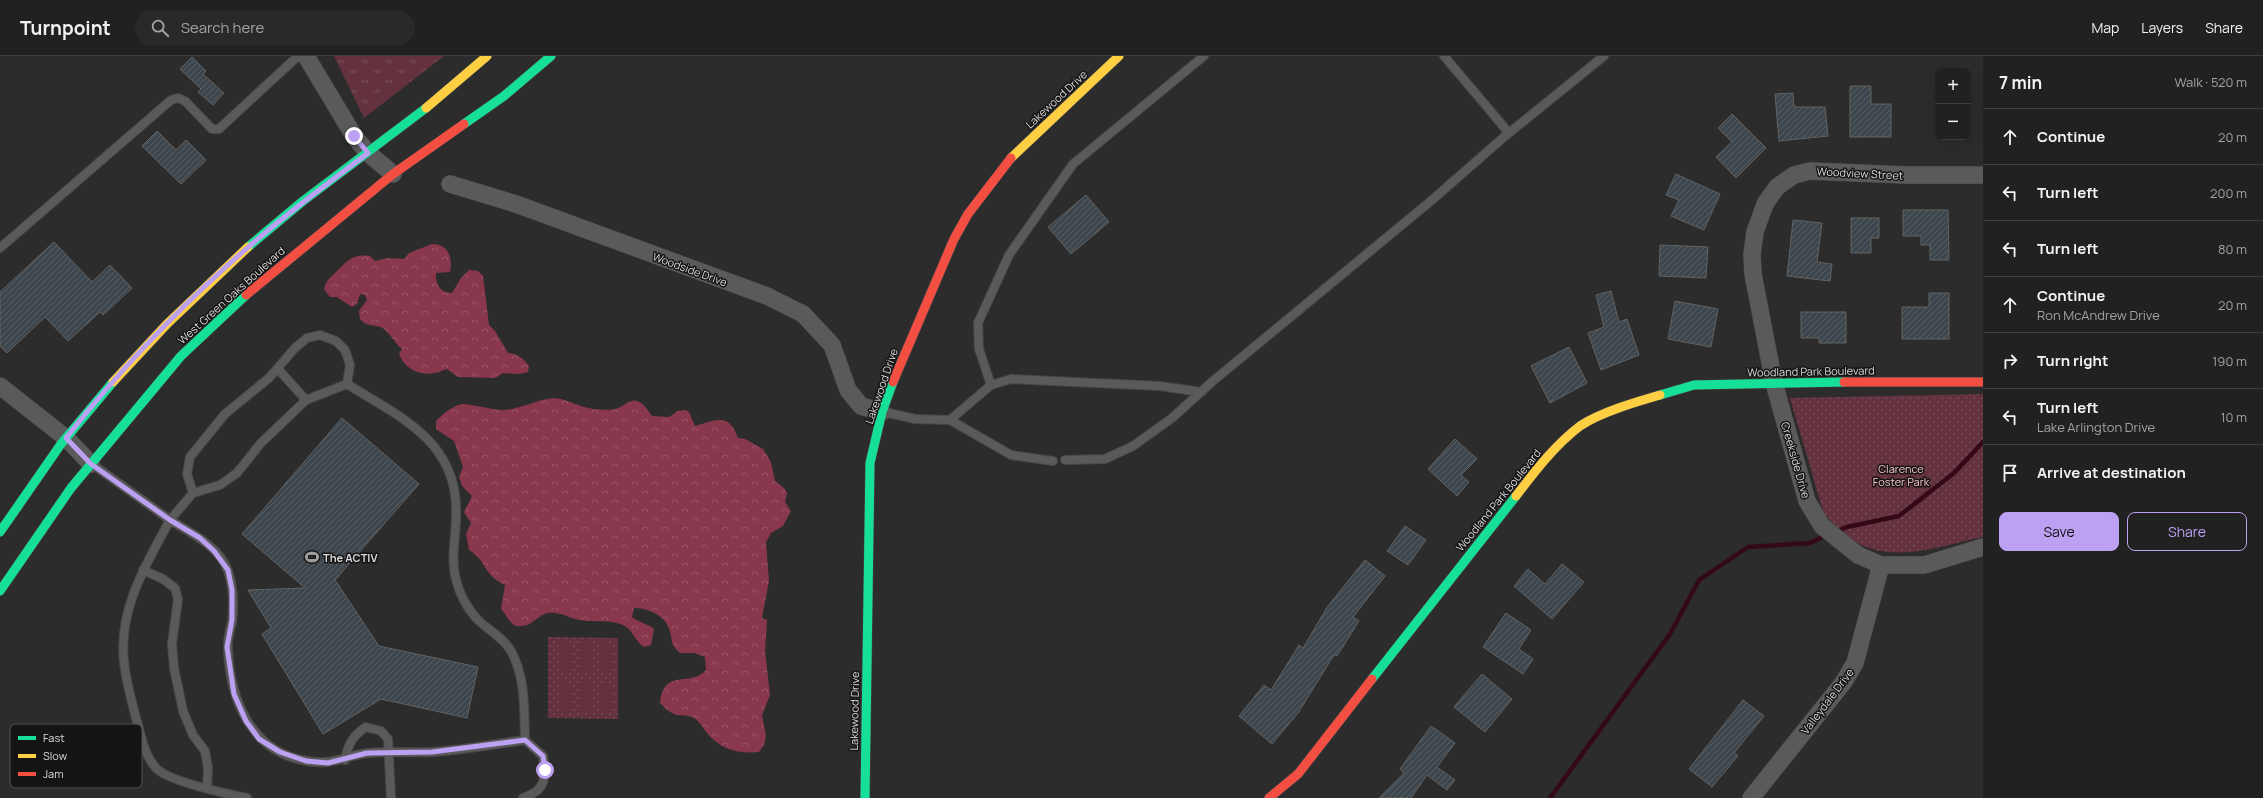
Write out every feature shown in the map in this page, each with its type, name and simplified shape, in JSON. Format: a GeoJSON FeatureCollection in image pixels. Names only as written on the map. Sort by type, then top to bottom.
{"type":"FeatureCollection","features":[{"type":"Feature","properties":{"kind":"street"},"geometry":{"type":"LineString","coordinates":[[306,56],[354,136],[368,153],[393,174]]}},
{"type":"Feature","properties":{"kind":"street"},"geometry":{"type":"LineString","coordinates":[[0,532],[22,498],[92,405],[162,327],[217,275],[286,215],[436,101],[487,56]]}},
{"type":"Feature","properties":{"kind":"street","name":"West Green Oaks Boulevard"},"geometry":{"type":"LineString","coordinates":[[0,591],[71,488],[181,356],[263,279],[393,174],[504,96],[551,56]]}},
{"type":"Feature","properties":{"kind":"street","name":"Lakewood Drive"},"geometry":{"type":"LineString","coordinates":[[865,798],[870,462],[882,412],[899,365],[954,239],[968,214],[1016,152],[1119,56]]}},
{"type":"Feature","properties":{"kind":"street","name":"Woodview Street"},"geometry":{"type":"LineString","coordinates":[[1774,383],[1753,274],[1752,254],[1755,232],[1765,204],[1777,187],[1794,175],[1810,171],[1906,175],[1983,176]]}},
{"type":"Feature","properties":{"kind":"street","name":"Woodside Drive"},"geometry":{"type":"LineString","coordinates":[[450,184],[516,204],[767,296],[803,314],[832,345],[848,390],[861,406],[882,412]]}},
{"type":"Feature","properties":{"kind":"street","name":"Woodland Park Boulevard"},"geometry":{"type":"LineString","coordinates":[[1269,798],[1298,774],[1545,459],[1581,426],[1624,406],[1694,386],[1909,381],[1983,382]]}},
{"type":"Feature","properties":{"kind":"street","name":"Creekside Drive"},"geometry":{"type":"LineString","coordinates":[[1774,383],[1807,501],[1822,526],[1858,555],[1881,566],[1924,566],[1983,548]]}},
{"type":"Feature","properties":{"kind":"street"},"geometry":{"type":"LineString","coordinates":[[0,386],[66,438],[91,464]]}},
{"type":"Feature","properties":{"kind":"street","name":"Valleydale Drive"},"geometry":{"type":"LineString","coordinates":[[1751,798],[1843,682],[1855,662],[1881,566]]}},
{"type":"Feature","properties":{"kind":"lane"},"geometry":{"type":"LineString","coordinates":[[0,248],[171,100],[178,98],[184,101],[212,129],[219,129],[298,56]]}},
{"type":"Feature","properties":{"kind":"lane"},"geometry":{"type":"LineString","coordinates":[[991,385],[979,349],[978,323],[1009,255],[1073,164],[1204,56]]}},
{"type":"Feature","properties":{"kind":"lane"},"geometry":{"type":"LineString","coordinates":[[1444,56],[1509,133]]}},
{"type":"Feature","properties":{"kind":"lane"},"geometry":{"type":"LineString","coordinates":[[1065,460],[1105,459],[1133,446],[1172,418],[1509,133],[1604,56]]}},
{"type":"Feature","properties":{"kind":"lane"},"geometry":{"type":"LineString","coordinates":[[193,493],[187,474],[190,457],[226,414],[278,369],[295,348],[307,338],[320,335],[336,341],[346,350],[350,365],[346,384]]}},
{"type":"Feature","properties":{"kind":"lane"},"geometry":{"type":"LineString","coordinates":[[278,369],[306,400]]}},
{"type":"Feature","properties":{"kind":"lane"},"geometry":{"type":"LineString","coordinates":[[950,420],[991,385],[1011,379],[1160,386],[1201,392]]}},
{"type":"Feature","properties":{"kind":"lane"},"geometry":{"type":"LineString","coordinates":[[138,724],[130,695],[124,661],[125,628],[132,596],[143,570],[170,520],[193,493],[220,486],[237,473],[260,442],[306,400],[346,384]]}},
{"type":"Feature","properties":{"kind":"lane"},"geometry":{"type":"LineString","coordinates":[[346,384],[418,428],[438,451],[450,472],[456,505],[452,562],[458,587],[477,620],[497,635],[511,650],[521,679],[524,697],[525,740],[543,756],[545,770],[544,783],[534,794],[523,798]]}},
{"type":"Feature","properties":{"kind":"lane"},"geometry":{"type":"LineString","coordinates":[[882,412],[915,419],[950,420],[1011,455],[1052,460]]}},
{"type":"Feature","properties":{"kind":"lane"},"geometry":{"type":"LineString","coordinates":[[91,464],[170,520],[200,538],[214,551],[228,570],[232,590],[232,620],[227,647],[234,694],[246,721],[259,739],[280,752],[306,761],[328,763],[345,760],[367,753],[446,750],[525,740]]}},
{"type":"Feature","properties":{"kind":"lane"},"geometry":{"type":"LineString","coordinates":[[143,570],[164,579],[174,588],[178,599],[172,644],[174,668],[183,711],[193,735],[205,751],[208,768],[207,788]]}},
{"type":"Feature","properties":{"kind":"lane"},"geometry":{"type":"LineString","coordinates":[[345,760],[348,746],[356,733],[366,728],[381,731],[388,739],[390,752],[391,798]]}},
{"type":"Feature","properties":{"kind":"lane"},"geometry":{"type":"LineString","coordinates":[[142,739],[145,750],[156,769],[170,777],[247,798]]}},
{"type":"Feature","properties":{"kind":"green space"},"geometry":{"type":"Polygon","coordinates":[[[334,56],[444,56],[364,118],[334,56]]]}},
{"type":"Feature","properties":{"kind":"green space"},"geometry":{"type":"Polygon","coordinates":[[[432,244],[442,246],[446,249],[450,257],[450,272],[436,273],[438,285],[445,292],[452,293],[461,278],[469,270],[478,271],[483,276],[489,325],[495,331],[508,353],[517,355],[527,363],[529,366],[528,372],[519,374],[503,373],[495,378],[458,377],[447,369],[429,374],[413,370],[405,364],[399,354],[402,349],[385,330],[367,324],[360,319],[359,311],[367,300],[365,295],[360,294],[357,304],[352,307],[337,297],[330,297],[324,289],[326,283],[331,277],[355,257],[370,256],[375,261],[388,258],[404,259],[409,253],[432,244]]]}},
{"type":"Feature","properties":{"kind":"green space","name":"Clarence Foster Park"},"geometry":{"type":"Polygon","coordinates":[[[1983,394],[1983,537],[1938,548],[1917,551],[1896,552],[1877,550],[1858,543],[1840,530],[1823,511],[1790,398],[1983,394]]]}},
{"type":"Feature","properties":{"kind":"green space"},"geometry":{"type":"Polygon","coordinates":[[[554,398],[565,400],[584,407],[602,410],[618,408],[634,400],[642,403],[652,416],[669,417],[678,411],[685,410],[689,412],[695,426],[715,420],[725,421],[730,424],[738,438],[745,439],[763,449],[771,462],[775,481],[784,488],[787,493],[785,502],[791,511],[783,526],[771,533],[766,542],[769,581],[762,618],[767,620],[765,651],[770,695],[762,715],[766,736],[764,745],[759,752],[737,751],[724,747],[712,739],[695,719],[688,716],[674,714],[660,703],[662,692],[672,681],[693,678],[706,670],[705,657],[694,653],[680,653],[676,649],[667,624],[655,613],[644,609],[634,608],[632,617],[654,629],[651,645],[644,647],[626,627],[618,623],[585,621],[560,614],[548,613],[527,625],[517,626],[510,622],[501,609],[505,585],[492,577],[475,554],[469,550],[466,534],[471,523],[464,512],[472,496],[462,486],[459,477],[463,467],[454,441],[436,429],[436,421],[451,408],[462,404],[504,410],[554,398]]]}},
{"type":"Feature","properties":{"kind":"green space"},"geometry":{"type":"Polygon","coordinates":[[[548,637],[618,638],[618,719],[548,718],[548,637]]]}},
{"type":"Feature","properties":{"kind":"green space"},"geometry":{"type":"Polygon","coordinates":[[[558,641],[572,642],[572,671],[558,671],[558,641]]]}},
{"type":"Feature","properties":{"kind":"green space"},"geometry":{"type":"Polygon","coordinates":[[[579,642],[592,642],[592,671],[579,671],[579,642]]]}},
{"type":"Feature","properties":{"kind":"green space"},"geometry":{"type":"Polygon","coordinates":[[[599,642],[613,642],[612,671],[599,671],[599,642]]]}},
{"type":"Feature","properties":{"kind":"green space"},"geometry":{"type":"Polygon","coordinates":[[[558,682],[572,682],[571,711],[558,711],[558,682]]]}},
{"type":"Feature","properties":{"kind":"green space"},"geometry":{"type":"Polygon","coordinates":[[[579,682],[592,682],[592,712],[579,711],[579,682]]]}},
{"type":"Feature","properties":{"kind":"green space"},"geometry":{"type":"Polygon","coordinates":[[[599,683],[613,683],[612,712],[599,712],[599,683]]]}},
{"type":"Feature","properties":{"kind":"building"},"geometry":{"type":"Polygon","coordinates":[[[192,57],[206,71],[203,74],[224,93],[213,105],[198,92],[201,89],[180,69],[192,57]]]}},
{"type":"Feature","properties":{"kind":"building"},"geometry":{"type":"Polygon","coordinates":[[[1850,86],[1871,86],[1871,104],[1891,104],[1891,137],[1850,137],[1850,86]]]}},
{"type":"Feature","properties":{"kind":"building"},"geometry":{"type":"Polygon","coordinates":[[[1793,93],[1794,107],[1825,107],[1828,136],[1779,141],[1775,94],[1793,93]]]}},
{"type":"Feature","properties":{"kind":"building"},"geometry":{"type":"Polygon","coordinates":[[[1732,114],[1766,148],[1736,178],[1716,157],[1732,142],[1718,128],[1732,114]]]}},
{"type":"Feature","properties":{"kind":"building"},"geometry":{"type":"Polygon","coordinates":[[[157,131],[176,150],[186,140],[206,160],[181,184],[142,146],[157,131]]]}},
{"type":"Feature","properties":{"kind":"building"},"geometry":{"type":"Polygon","coordinates":[[[1676,174],[1720,194],[1704,230],[1671,216],[1679,200],[1666,195],[1676,174]]]}},
{"type":"Feature","properties":{"kind":"building"},"geometry":{"type":"Polygon","coordinates":[[[1086,195],[1109,222],[1071,254],[1048,227],[1086,195]]]}},
{"type":"Feature","properties":{"kind":"building"},"geometry":{"type":"Polygon","coordinates":[[[1903,210],[1948,210],[1949,260],[1930,260],[1930,245],[1921,245],[1921,236],[1903,236],[1903,210]]]}},
{"type":"Feature","properties":{"kind":"building"},"geometry":{"type":"Polygon","coordinates":[[[1851,218],[1879,218],[1879,238],[1871,238],[1871,253],[1851,253],[1851,218]]]}},
{"type":"Feature","properties":{"kind":"building"},"geometry":{"type":"Polygon","coordinates":[[[1793,220],[1822,223],[1817,262],[1832,264],[1830,281],[1787,276],[1793,220]]]}},
{"type":"Feature","properties":{"kind":"building"},"geometry":{"type":"Polygon","coordinates":[[[54,242],[92,282],[110,265],[132,288],[103,315],[100,312],[68,341],[45,317],[7,353],[0,346],[0,292],[54,242]]]}},
{"type":"Feature","properties":{"kind":"building"},"geometry":{"type":"Polygon","coordinates":[[[1660,245],[1708,247],[1706,278],[1659,276],[1660,245]]]}},
{"type":"Feature","properties":{"kind":"building"},"geometry":{"type":"Polygon","coordinates":[[[1611,291],[1619,322],[1627,319],[1639,355],[1601,370],[1588,333],[1604,327],[1596,295],[1611,291]]]}},
{"type":"Feature","properties":{"kind":"building"},"geometry":{"type":"Polygon","coordinates":[[[1929,293],[1949,293],[1949,339],[1902,339],[1902,307],[1929,307],[1929,293]]]}},
{"type":"Feature","properties":{"kind":"building"},"geometry":{"type":"Polygon","coordinates":[[[1675,301],[1718,309],[1711,347],[1668,339],[1675,301]]]}},
{"type":"Feature","properties":{"kind":"building"},"geometry":{"type":"Polygon","coordinates":[[[1801,312],[1846,312],[1846,343],[1819,343],[1819,338],[1801,338],[1801,312]]]}},
{"type":"Feature","properties":{"kind":"building"},"geometry":{"type":"Polygon","coordinates":[[[1569,347],[1587,383],[1550,403],[1531,366],[1569,347]]]}},
{"type":"Feature","properties":{"kind":"building","name":"The ACTIV"},"geometry":{"type":"Polygon","coordinates":[[[342,418],[419,484],[335,580],[379,646],[478,667],[467,718],[381,699],[323,734],[262,634],[271,628],[248,590],[305,588],[242,534],[342,418]]]}},
{"type":"Feature","properties":{"kind":"building"},"geometry":{"type":"Polygon","coordinates":[[[1455,439],[1477,459],[1461,475],[1469,482],[1457,496],[1428,469],[1455,439]]]}},
{"type":"Feature","properties":{"kind":"building"},"geometry":{"type":"Polygon","coordinates":[[[1405,526],[1426,540],[1408,565],[1387,551],[1405,526]]]}},
{"type":"Feature","properties":{"kind":"building"},"geometry":{"type":"Polygon","coordinates":[[[1365,560],[1385,576],[1353,617],[1359,621],[1337,656],[1334,655],[1298,713],[1272,744],[1239,716],[1264,685],[1271,690],[1299,645],[1303,648],[1328,606],[1365,560]]]}},
{"type":"Feature","properties":{"kind":"building"},"geometry":{"type":"Polygon","coordinates":[[[1562,564],[1584,582],[1552,619],[1514,586],[1528,569],[1545,584],[1562,564]]]}},
{"type":"Feature","properties":{"kind":"building"},"geometry":{"type":"Polygon","coordinates":[[[1506,613],[1531,630],[1519,649],[1533,659],[1523,674],[1483,647],[1506,613]]]}},
{"type":"Feature","properties":{"kind":"building"},"geometry":{"type":"Polygon","coordinates":[[[1482,674],[1512,699],[1485,732],[1454,707],[1482,674]]]}},
{"type":"Feature","properties":{"kind":"building"},"geometry":{"type":"Polygon","coordinates":[[[1743,700],[1764,716],[1734,753],[1738,756],[1712,787],[1689,769],[1743,700]]]}},
{"type":"Feature","properties":{"kind":"building"},"geometry":{"type":"Polygon","coordinates":[[[1431,726],[1455,743],[1437,767],[1455,780],[1447,790],[1427,775],[1411,798],[1379,798],[1404,773],[1400,769],[1431,726]]]}},
{"type":"Feature","properties":{"kind":"waterway"},"geometry":{"type":"LineString","coordinates":[[1835,532],[1847,527],[1899,516],[1954,473],[1983,442]]}},
{"type":"Feature","properties":{"kind":"waterway"},"geometry":{"type":"LineString","coordinates":[[1550,798],[1670,634],[1699,580],[1748,547],[1810,543],[1827,535]]}},
{"type":"Feature","properties":{"kind":"traffic: fast"},"geometry":{"type":"LineString","coordinates":[[464,124],[504,96],[551,56]]}},
{"type":"Feature","properties":{"kind":"traffic: fast"},"geometry":{"type":"LineString","coordinates":[[248,247],[303,201],[426,108]]}},
{"type":"Feature","properties":{"kind":"traffic: fast"},"geometry":{"type":"LineString","coordinates":[[0,591],[71,488],[181,356],[246,295]]}},
{"type":"Feature","properties":{"kind":"traffic: fast"},"geometry":{"type":"LineString","coordinates":[[0,532],[61,444],[113,382]]}},
{"type":"Feature","properties":{"kind":"traffic: fast"},"geometry":{"type":"LineString","coordinates":[[865,798],[870,463],[882,412],[893,382]]}},
{"type":"Feature","properties":{"kind":"traffic: fast"},"geometry":{"type":"LineString","coordinates":[[1660,395],[1694,385],[1844,382]]}},
{"type":"Feature","properties":{"kind":"traffic: fast"},"geometry":{"type":"LineString","coordinates":[[1372,679],[1516,496]]}},
{"type":"Feature","properties":{"kind":"traffic: slow"},"geometry":{"type":"LineString","coordinates":[[426,108],[487,56]]}},
{"type":"Feature","properties":{"kind":"traffic: slow"},"geometry":{"type":"LineString","coordinates":[[1011,158],[1119,56]]}},
{"type":"Feature","properties":{"kind":"traffic: slow"},"geometry":{"type":"LineString","coordinates":[[113,382],[167,324],[248,247]]}},
{"type":"Feature","properties":{"kind":"traffic: slow"},"geometry":{"type":"LineString","coordinates":[[1516,496],[1554,450],[1580,426],[1608,412],[1660,395]]}},
{"type":"Feature","properties":{"kind":"traffic: jam"},"geometry":{"type":"LineString","coordinates":[[246,295],[393,174],[464,124]]}},
{"type":"Feature","properties":{"kind":"traffic: jam"},"geometry":{"type":"LineString","coordinates":[[893,382],[954,239],[968,214],[1011,158]]}},
{"type":"Feature","properties":{"kind":"traffic: jam"},"geometry":{"type":"LineString","coordinates":[[1844,382],[1983,382]]}},
{"type":"Feature","properties":{"kind":"traffic: jam"},"geometry":{"type":"LineString","coordinates":[[1269,798],[1298,774],[1372,679]]}},
{"type":"Feature","properties":{"kind":"place","name":"The ACTIV"},"geometry":{"type":"Point","coordinates":[312,557]}},
{"type":"Feature","properties":{"kind":"route"},"geometry":{"type":"LineString","coordinates":[[354,136],[368,153],[286,215],[228,264],[162,327],[92,405],[66,438],[91,464],[170,520],[200,538],[214,551],[228,570],[232,590],[232,620],[227,647],[234,694],[246,721],[259,739],[280,752],[306,761],[328,763],[345,760],[367,753],[432,752],[466,749],[525,740],[543,756],[545,770]]}}]}
